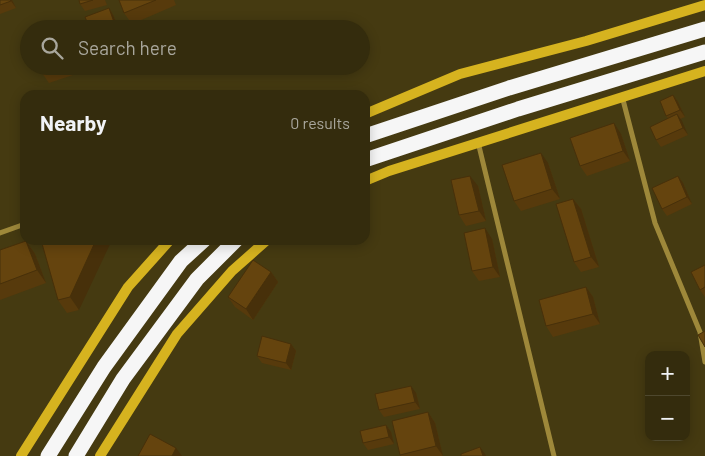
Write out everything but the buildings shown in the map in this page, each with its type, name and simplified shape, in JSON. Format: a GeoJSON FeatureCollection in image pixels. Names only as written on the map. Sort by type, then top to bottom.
{"type":"FeatureCollection","features":[{"type":"Feature","properties":{"kind":"highway"},"geometry":{"type":"LineString","coordinates":[[370,134],[509,88],[705,29]]}},
{"type":"Feature","properties":{"kind":"highway"},"geometry":{"type":"LineString","coordinates":[[370,158],[518,109],[705,52]]}},
{"type":"Feature","properties":{"kind":"highway"},"geometry":{"type":"LineString","coordinates":[[48,456],[109,360],[182,260],[198,245]]}},
{"type":"Feature","properties":{"kind":"highway"},"geometry":{"type":"LineString","coordinates":[[76,456],[123,379],[197,279],[231,245]]}},
{"type":"Feature","properties":{"kind":"street"},"geometry":{"type":"LineString","coordinates":[[370,112],[460,74],[586,41],[705,5]]}},
{"type":"Feature","properties":{"kind":"street"},"geometry":{"type":"LineString","coordinates":[[370,179],[478,142],[705,71]]}},
{"type":"Feature","properties":{"kind":"street"},"geometry":{"type":"LineString","coordinates":[[622,96],[655,223],[700,332],[705,362]]}},
{"type":"Feature","properties":{"kind":"street"},"geometry":{"type":"LineString","coordinates":[[478,142],[554,456]]}},
{"type":"Feature","properties":{"kind":"street"},"geometry":{"type":"LineString","coordinates":[[0,233],[20,226]]}},
{"type":"Feature","properties":{"kind":"street"},"geometry":{"type":"LineString","coordinates":[[21,456],[128,287],[166,245]]}},
{"type":"Feature","properties":{"kind":"street"},"geometry":{"type":"LineString","coordinates":[[100,456],[177,334],[232,271],[261,245]]}}]}
